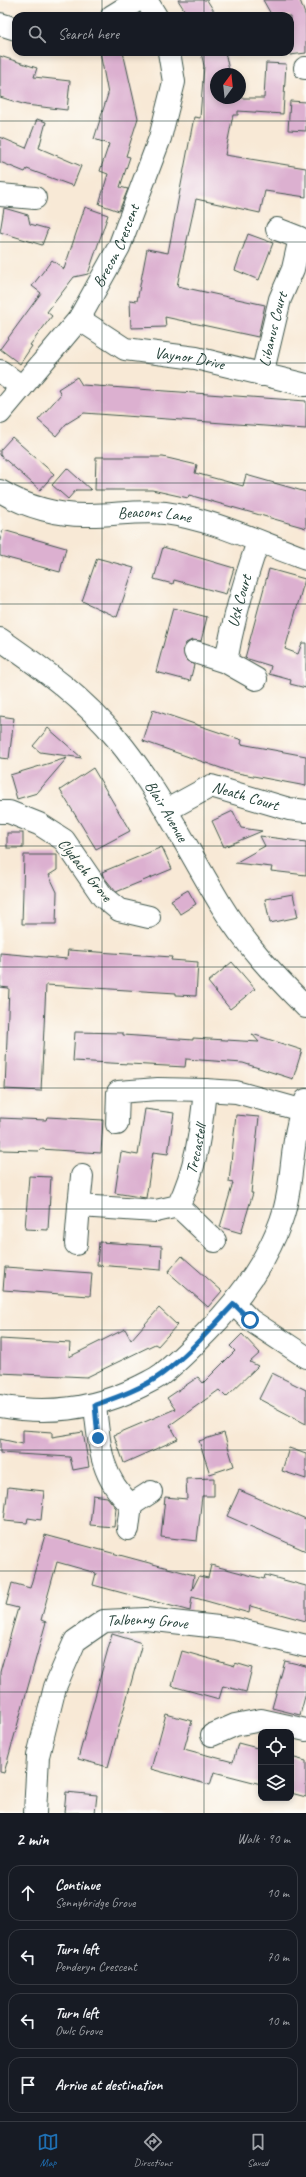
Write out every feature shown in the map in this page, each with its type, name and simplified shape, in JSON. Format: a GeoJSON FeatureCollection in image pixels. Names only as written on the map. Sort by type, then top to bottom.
{"type":"FeatureCollection","features":[{"type":"Feature","properties":{"kind":"street"},"geometry":{"type":"LineString","coordinates":[[118,12],[138,0]]}},
{"type":"Feature","properties":{"kind":"street"},"geometry":{"type":"LineString","coordinates":[[146,0],[154,12]]}},
{"type":"Feature","properties":{"kind":"street"},"geometry":{"type":"LineString","coordinates":[[0,24],[12,28]]}},
{"type":"Feature","properties":{"kind":"street","name":"Brecon Crescent"},"geometry":{"type":"LineString","coordinates":[[0,413],[79,319],[119,247],[160,138],[174,82],[170,56]]}},
{"type":"Feature","properties":{"kind":"street"},"geometry":{"type":"LineString","coordinates":[[0,195],[35,198]]}},
{"type":"Feature","properties":{"kind":"street","name":"Libanus Court"},"geometry":{"type":"LineString","coordinates":[[262,375],[280,299],[293,269],[303,238],[277,229]]}},
{"type":"Feature","properties":{"kind":"street","name":"Vaynor Drive"},"geometry":{"type":"LineString","coordinates":[[79,319],[125,349],[196,358],[306,386]]}},
{"type":"Feature","properties":{"kind":"street"},"geometry":{"type":"LineString","coordinates":[[0,371],[22,387]]}},
{"type":"Feature","properties":{"kind":"street","name":"Beacons Lane"},"geometry":{"type":"LineString","coordinates":[[0,491],[14,500],[61,514],[90,515],[139,510],[167,513],[212,524],[306,559]]}},
{"type":"Feature","properties":{"kind":"street","name":"Usk Court"},"geometry":{"type":"LineString","coordinates":[[226,662],[233,622],[241,592],[258,542]]}},
{"type":"Feature","properties":{"kind":"street","name":"Blair Avenue"},"geometry":{"type":"LineString","coordinates":[[0,639],[48,673],[84,704],[116,738],[167,810],[222,906],[275,977],[306,1007]]}},
{"type":"Feature","properties":{"kind":"street"},"geometry":{"type":"LineString","coordinates":[[195,652],[226,662],[256,679]]}},
{"type":"Feature","properties":{"kind":"street","name":"Neath Court"},"geometry":{"type":"LineString","coordinates":[[167,810],[211,786],[289,809],[306,811]]}},
{"type":"Feature","properties":{"kind":"street","name":"Clydach Grove"},"geometry":{"type":"LineString","coordinates":[[0,812],[9,812],[39,824],[64,840],[103,897],[119,910],[149,918]]}},
{"type":"Feature","properties":{"kind":"street"},"geometry":{"type":"LineString","coordinates":[[0,1406],[22,1410],[61,1410],[95,1405],[122,1395],[161,1375],[183,1356],[234,1304],[265,1260],[281,1221],[298,1193],[296,1133],[304,1105],[236,1092],[158,1089],[118,1092],[117,1124]]}},
{"type":"Feature","properties":{"kind":"street","name":"Trecastell"},"geometry":{"type":"LineString","coordinates":[[178,1206],[186,1191],[197,1151],[205,1090]]}},
{"type":"Feature","properties":{"kind":"street"},"geometry":{"type":"LineString","coordinates":[[76,1244],[82,1176]]}},
{"type":"Feature","properties":{"kind":"street"},"geometry":{"type":"LineString","coordinates":[[79,1206],[156,1211],[178,1206],[215,1241]]}},
{"type":"Feature","properties":{"kind":"street"},"geometry":{"type":"LineString","coordinates":[[234,1304],[250,1320],[306,1357]]}},
{"type":"Feature","properties":{"kind":"street"},"geometry":{"type":"LineString","coordinates":[[95,1405],[98,1438],[105,1470],[119,1494],[131,1505]]}},
{"type":"Feature","properties":{"kind":"street"},"geometry":{"type":"LineString","coordinates":[[128,1529],[131,1505],[151,1492]]}},
{"type":"Feature","properties":{"kind":"street","name":"Talbenny Grove"},"geometry":{"type":"LineString","coordinates":[[34,1813],[38,1756],[56,1687],[75,1641],[104,1621],[146,1619],[236,1629],[306,1646]]}},
{"type":"Feature","properties":{"kind":"street"},"geometry":{"type":"LineString","coordinates":[[212,1735],[240,1723],[262,1720],[306,1730]]}},
{"type":"Feature","properties":{"kind":"building"},"geometry":{"type":"Polygon","coordinates":[[[178,0],[207,0],[214,12],[186,12],[178,0]]]}},
{"type":"Feature","properties":{"kind":"building"},"geometry":{"type":"Polygon","coordinates":[[[263,0],[300,0],[306,17],[306,53],[294,54],[294,12],[270,12],[263,0]]]}},
{"type":"Feature","properties":{"kind":"building"},"geometry":{"type":"Polygon","coordinates":[[[0,56],[37,68],[34,77],[70,81],[67,110],[26,105],[0,97],[0,56]]]}},
{"type":"Feature","properties":{"kind":"building"},"geometry":{"type":"Polygon","coordinates":[[[101,56],[124,56],[138,118],[126,156],[130,157],[120,187],[128,189],[119,211],[99,204],[108,174],[100,171],[109,144],[94,139],[108,94],[101,56]]]}},
{"type":"Feature","properties":{"kind":"building"},"geometry":{"type":"Polygon","coordinates":[[[202,56],[226,56],[229,68],[210,68],[210,104],[246,104],[246,98],[264,98],[266,63],[286,64],[283,114],[238,111],[238,115],[233,115],[225,155],[306,168],[306,197],[265,191],[260,213],[196,199],[177,286],[265,305],[258,337],[165,317],[166,327],[131,328],[130,300],[137,301],[147,249],[168,253],[194,117],[200,118],[204,66],[202,56]]]}},
{"type":"Feature","properties":{"kind":"building"},"geometry":{"type":"Polygon","coordinates":[[[290,101],[306,102],[306,131],[288,130],[290,101]]]}},
{"type":"Feature","properties":{"kind":"building"},"geometry":{"type":"Polygon","coordinates":[[[37,119],[46,122],[39,148],[81,166],[73,186],[27,169],[25,172],[0,162],[0,137],[26,148],[37,119]]]}},
{"type":"Feature","properties":{"kind":"building"},"geometry":{"type":"Polygon","coordinates":[[[85,207],[108,215],[88,274],[74,277],[47,312],[52,316],[30,345],[32,346],[20,364],[0,349],[41,293],[32,286],[52,260],[64,269],[85,207]]]}},
{"type":"Feature","properties":{"kind":"building"},"geometry":{"type":"Polygon","coordinates":[[[4,208],[28,215],[30,224],[48,229],[42,245],[0,232],[4,208]]]}},
{"type":"Feature","properties":{"kind":"building"},"geometry":{"type":"Polygon","coordinates":[[[248,234],[273,243],[259,280],[235,270],[248,234]]]}},
{"type":"Feature","properties":{"kind":"building"},"geometry":{"type":"Polygon","coordinates":[[[77,377],[82,385],[306,401],[306,429],[84,413],[66,424],[56,436],[38,420],[61,394],[58,389],[77,377]]]}},
{"type":"Feature","properties":{"kind":"building"},"geometry":{"type":"Polygon","coordinates":[[[12,437],[54,474],[40,490],[0,455],[0,450],[12,437]]]}},
{"type":"Feature","properties":{"kind":"building"},"geometry":{"type":"Polygon","coordinates":[[[96,457],[163,457],[197,465],[195,473],[243,486],[246,475],[306,492],[306,528],[189,495],[188,498],[152,490],[95,490],[96,457]]]}},
{"type":"Feature","properties":{"kind":"building"},"geometry":{"type":"Polygon","coordinates":[[[67,468],[91,490],[76,490],[68,499],[52,485],[67,468]]]}},
{"type":"Feature","properties":{"kind":"building"},"geometry":{"type":"Polygon","coordinates":[[[3,530],[66,548],[60,572],[0,556],[0,540],[3,530]]]}},
{"type":"Feature","properties":{"kind":"building"},"geometry":{"type":"Polygon","coordinates":[[[163,547],[234,568],[226,594],[174,580],[173,584],[154,579],[163,547]]]}},
{"type":"Feature","properties":{"kind":"building"},"geometry":{"type":"Polygon","coordinates":[[[97,558],[134,568],[117,617],[82,601],[97,558]]]}},
{"type":"Feature","properties":{"kind":"building"},"geometry":{"type":"Polygon","coordinates":[[[269,569],[305,579],[285,649],[298,654],[302,643],[306,643],[306,688],[290,684],[291,680],[269,674],[271,666],[245,658],[269,569]]]}},
{"type":"Feature","properties":{"kind":"building"},"geometry":{"type":"Polygon","coordinates":[[[173,608],[207,617],[201,641],[192,640],[186,643],[183,649],[186,660],[194,665],[190,681],[156,672],[173,608]]]}},
{"type":"Feature","properties":{"kind":"building"},"geometry":{"type":"Polygon","coordinates":[[[153,710],[242,740],[241,744],[306,756],[306,786],[232,772],[143,741],[153,710]]]}},
{"type":"Feature","properties":{"kind":"building"},"geometry":{"type":"Polygon","coordinates":[[[0,716],[14,718],[9,759],[0,758],[0,716]]]}},
{"type":"Feature","properties":{"kind":"building"},"geometry":{"type":"Polygon","coordinates":[[[48,728],[82,758],[40,752],[33,746],[48,728]]]}},
{"type":"Feature","properties":{"kind":"building"},"geometry":{"type":"Polygon","coordinates":[[[67,758],[37,793],[17,799],[10,775],[67,758]]]}},
{"type":"Feature","properties":{"kind":"building"},"geometry":{"type":"Polygon","coordinates":[[[93,768],[130,831],[96,849],[60,790],[93,768]]]}},
{"type":"Feature","properties":{"kind":"building"},"geometry":{"type":"Polygon","coordinates":[[[233,811],[241,828],[262,831],[224,847],[212,821],[233,811]]]}},
{"type":"Feature","properties":{"kind":"building"},"geometry":{"type":"Polygon","coordinates":[[[7,833],[23,833],[23,848],[7,848],[7,833]]]}},
{"type":"Feature","properties":{"kind":"building"},"geometry":{"type":"Polygon","coordinates":[[[260,836],[306,842],[306,875],[271,871],[272,867],[235,863],[265,846],[260,836]]]}},
{"type":"Feature","properties":{"kind":"building"},"geometry":{"type":"Polygon","coordinates":[[[162,847],[172,869],[116,892],[103,876],[102,872],[162,847]]]}},
{"type":"Feature","properties":{"kind":"building"},"geometry":{"type":"Polygon","coordinates":[[[24,855],[57,855],[57,870],[49,875],[57,892],[56,924],[22,924],[24,855]]]}},
{"type":"Feature","properties":{"kind":"building"},"geometry":{"type":"Polygon","coordinates":[[[188,890],[196,904],[180,914],[171,900],[188,890]]]}},
{"type":"Feature","properties":{"kind":"building"},"geometry":{"type":"Polygon","coordinates":[[[293,894],[298,917],[270,923],[265,899],[293,894]]]}},
{"type":"Feature","properties":{"kind":"building"},"geometry":{"type":"Polygon","coordinates":[[[68,950],[172,957],[171,960],[198,962],[196,996],[176,995],[176,993],[46,985],[41,1091],[5,1089],[9,988],[0,987],[0,953],[67,959],[68,950]]]}},
{"type":"Feature","properties":{"kind":"building"},"geometry":{"type":"Polygon","coordinates":[[[232,962],[255,989],[230,1009],[208,982],[232,962]]]}},
{"type":"Feature","properties":{"kind":"building"},"geometry":{"type":"Polygon","coordinates":[[[75,1032],[123,1033],[123,1035],[193,1040],[193,1038],[259,1042],[252,1034],[302,1050],[293,1079],[243,1063],[186,1059],[185,1067],[73,1061],[75,1032]]]}},
{"type":"Feature","properties":{"kind":"building"},"geometry":{"type":"Polygon","coordinates":[[[145,1109],[174,1113],[168,1154],[153,1152],[146,1198],[115,1193],[121,1152],[138,1155],[145,1109]]]}},
{"type":"Feature","properties":{"kind":"building"},"geometry":{"type":"Polygon","coordinates":[[[236,1115],[259,1117],[251,1193],[253,1193],[241,1233],[220,1227],[233,1183],[229,1182],[236,1115]]]}},
{"type":"Feature","properties":{"kind":"building"},"geometry":{"type":"Polygon","coordinates":[[[47,1117],[103,1120],[101,1153],[40,1149],[39,1151],[0,1150],[0,1118],[46,1120],[47,1117]]]}},
{"type":"Feature","properties":{"kind":"building"},"geometry":{"type":"Polygon","coordinates":[[[29,1176],[51,1177],[48,1230],[25,1229],[29,1176]]]}},
{"type":"Feature","properties":{"kind":"building"},"geometry":{"type":"Polygon","coordinates":[[[99,1242],[162,1246],[161,1270],[97,1265],[99,1242]]]}},
{"type":"Feature","properties":{"kind":"building"},"geometry":{"type":"Polygon","coordinates":[[[182,1256],[222,1291],[208,1307],[168,1272],[182,1256]]]}},
{"type":"Feature","properties":{"kind":"building"},"geometry":{"type":"Polygon","coordinates":[[[5,1267],[92,1273],[90,1296],[3,1290],[5,1267]]]}},
{"type":"Feature","properties":{"kind":"building"},"geometry":{"type":"Polygon","coordinates":[[[159,1308],[177,1325],[158,1346],[155,1344],[87,1377],[0,1373],[0,1339],[70,1343],[69,1357],[125,1329],[131,1340],[159,1308]]]}},
{"type":"Feature","properties":{"kind":"building"},"geometry":{"type":"Polygon","coordinates":[[[242,1334],[260,1353],[250,1362],[258,1366],[226,1397],[219,1390],[170,1425],[178,1439],[124,1463],[114,1435],[175,1409],[167,1398],[198,1377],[203,1383],[235,1351],[230,1346],[242,1334]]]}},
{"type":"Feature","properties":{"kind":"building"},"geometry":{"type":"Polygon","coordinates":[[[272,1373],[306,1390],[306,1424],[259,1399],[272,1373]]]}},
{"type":"Feature","properties":{"kind":"building"},"geometry":{"type":"Polygon","coordinates":[[[23,1430],[52,1432],[52,1437],[83,1432],[89,1467],[73,1470],[70,1457],[0,1453],[0,1439],[23,1444],[23,1430]]]}},
{"type":"Feature","properties":{"kind":"building"},"geometry":{"type":"Polygon","coordinates":[[[224,1433],[234,1466],[210,1474],[199,1441],[224,1433]]]}},
{"type":"Feature","properties":{"kind":"building"},"geometry":{"type":"Polygon","coordinates":[[[289,1448],[306,1454],[306,1479],[282,1471],[289,1448]]]}},
{"type":"Feature","properties":{"kind":"building"},"geometry":{"type":"Polygon","coordinates":[[[214,1478],[214,1496],[202,1496],[197,1541],[161,1537],[165,1497],[187,1499],[186,1479],[214,1478]]]}},
{"type":"Feature","properties":{"kind":"building"},"geometry":{"type":"Polygon","coordinates":[[[8,1487],[44,1491],[41,1520],[28,1518],[27,1523],[4,1521],[8,1487]]]}},
{"type":"Feature","properties":{"kind":"building"},"geometry":{"type":"Polygon","coordinates":[[[239,1490],[306,1519],[306,1551],[227,1516],[239,1490]]]}},
{"type":"Feature","properties":{"kind":"building"},"geometry":{"type":"Polygon","coordinates":[[[93,1495],[107,1497],[116,1508],[114,1527],[90,1525],[93,1495]]]}},
{"type":"Feature","properties":{"kind":"building"},"geometry":{"type":"Polygon","coordinates":[[[45,1535],[194,1575],[192,1590],[199,1576],[208,1578],[211,1565],[264,1579],[265,1575],[306,1586],[306,1621],[250,1606],[249,1613],[192,1597],[190,1611],[93,1585],[96,1573],[57,1562],[41,1620],[46,1622],[4,1773],[0,1772],[0,1672],[18,1608],[6,1605],[12,1583],[30,1588],[45,1535]]]}},
{"type":"Feature","properties":{"kind":"building"},"geometry":{"type":"Polygon","coordinates":[[[112,1634],[142,1643],[108,1767],[78,1759],[112,1634]]]}},
{"type":"Feature","properties":{"kind":"building"},"geometry":{"type":"Polygon","coordinates":[[[182,1651],[235,1666],[235,1663],[252,1668],[246,1692],[223,1686],[219,1699],[172,1686],[182,1651]]]}},
{"type":"Feature","properties":{"kind":"building"},"geometry":{"type":"Polygon","coordinates":[[[285,1661],[306,1666],[306,1693],[300,1715],[272,1708],[285,1661]]]}},
{"type":"Feature","properties":{"kind":"building"},"geometry":{"type":"Polygon","coordinates":[[[166,1714],[192,1721],[184,1749],[233,1762],[238,1743],[258,1748],[258,1783],[214,1772],[210,1785],[151,1769],[166,1714]]]}},
{"type":"Feature","properties":{"kind":"building"},"geometry":{"type":"Polygon","coordinates":[[[294,1758],[306,1761],[306,1797],[294,1794],[294,1758]]]}},
{"type":"Feature","properties":{"kind":"building"},"geometry":{"type":"Polygon","coordinates":[[[66,1792],[97,1795],[95,1813],[64,1813],[66,1792]]]}},
{"type":"Feature","properties":{"kind":"route"},"geometry":{"type":"LineString","coordinates":[[98,1438],[95,1405],[122,1395],[161,1375],[183,1356],[234,1304],[250,1320]]}}]}
